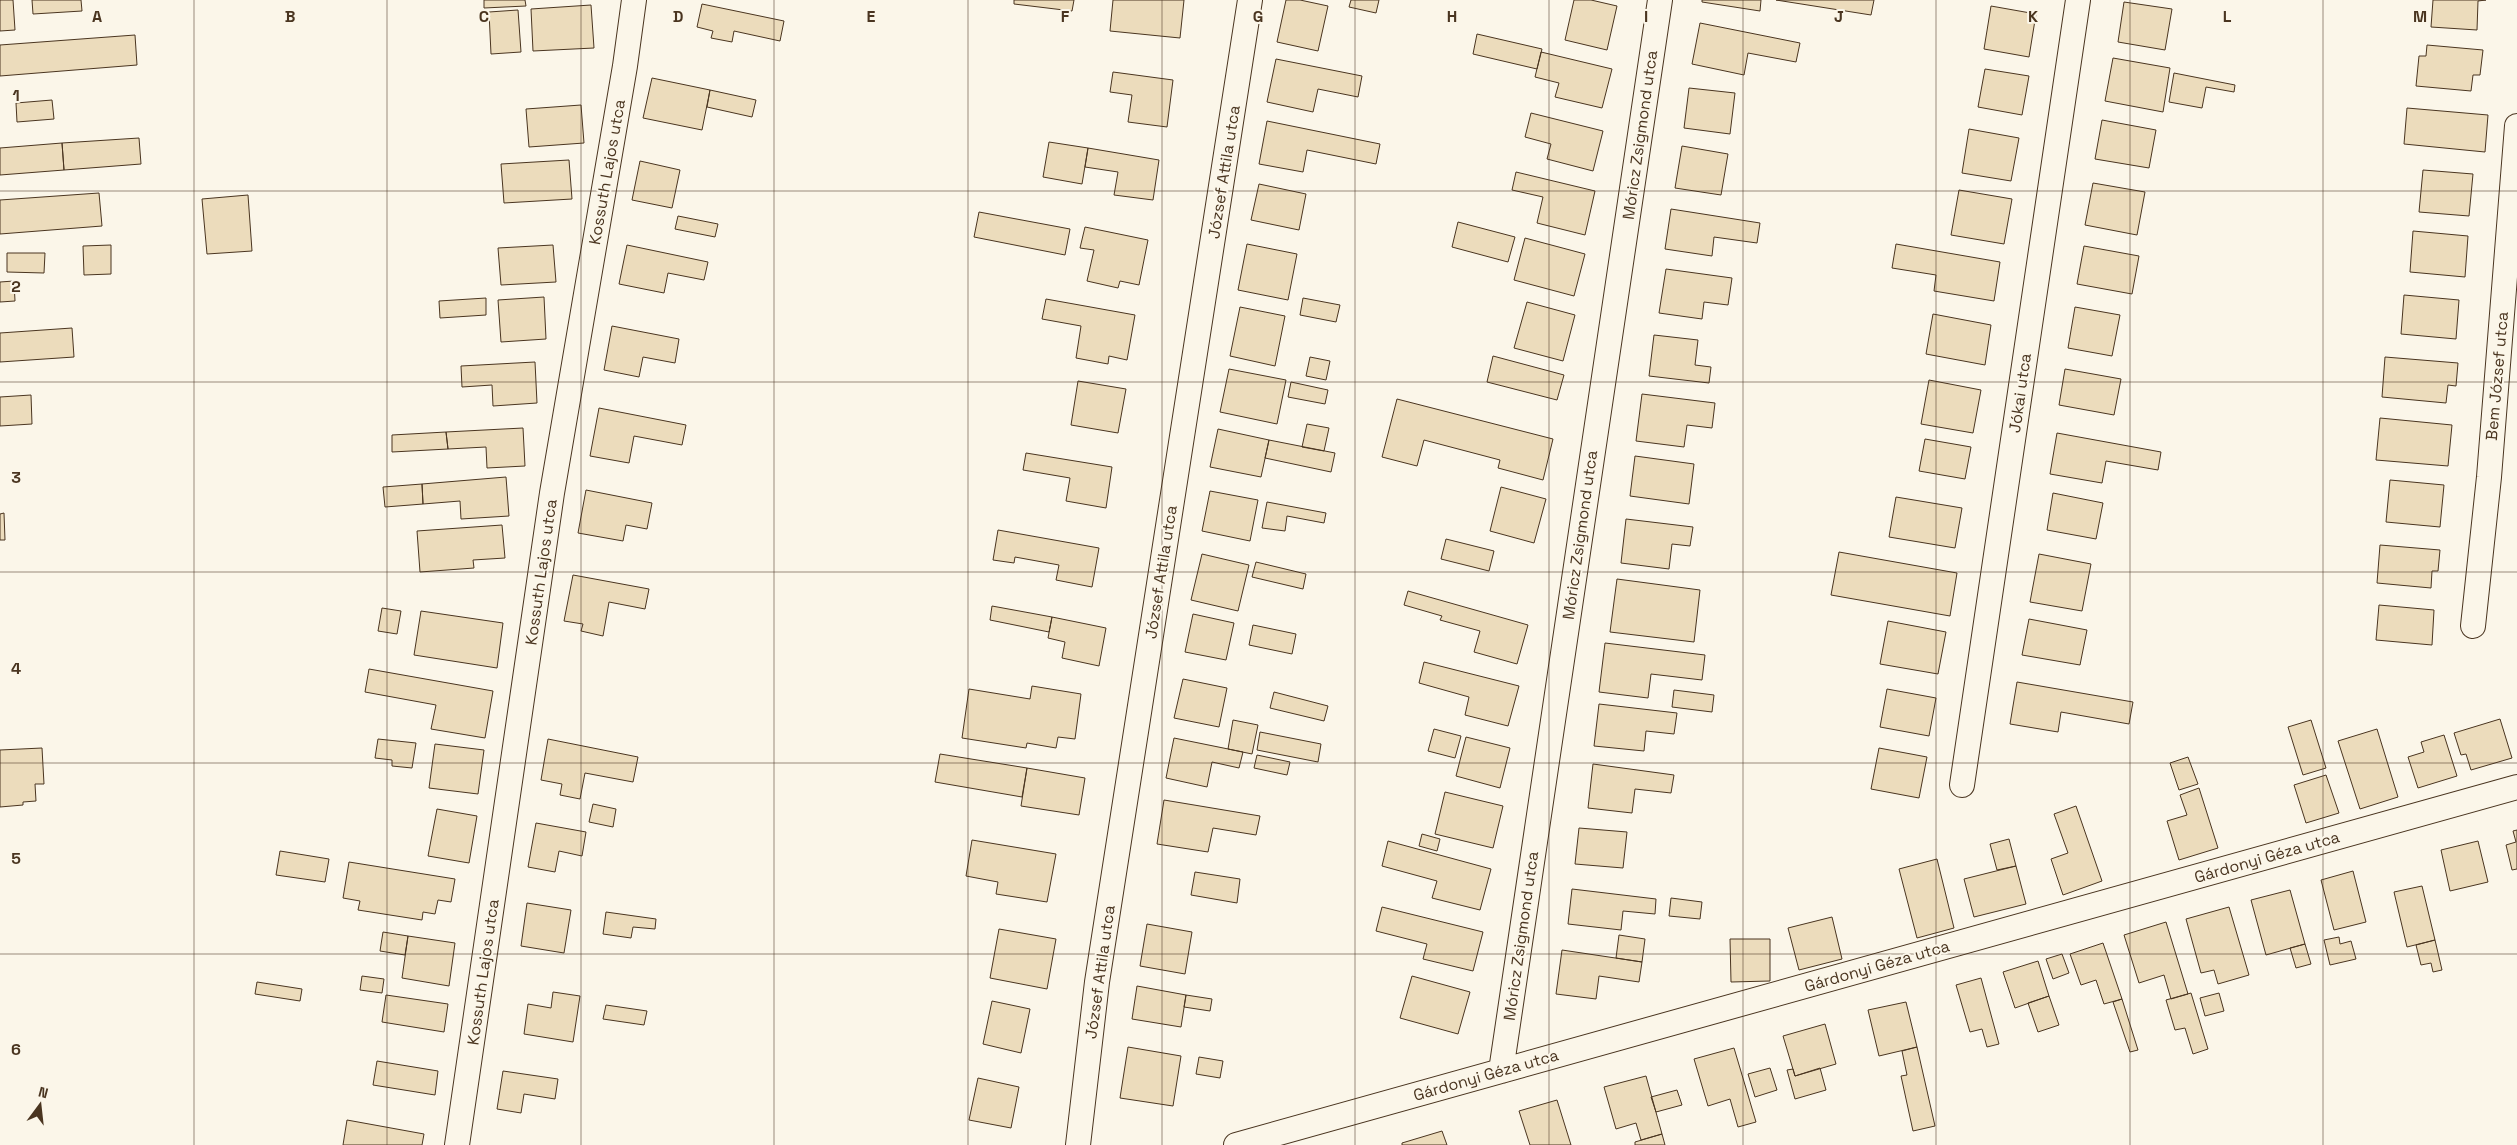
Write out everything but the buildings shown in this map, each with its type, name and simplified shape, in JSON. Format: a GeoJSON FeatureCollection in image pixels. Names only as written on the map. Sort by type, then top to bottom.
{"type":"FeatureCollection","features":[{"type":"Feature","properties":{"kind":"street","name":"Kossuth Lajos utca"},"geometry":{"type":"LineString","coordinates":[[457,1145],[552,494],[625,66],[634,0]]}},
{"type":"Feature","properties":{"kind":"street","name":"József Attila utca"},"geometry":{"type":"LineString","coordinates":[[1078,1145],[1097,982],[1250,0]]}},
{"type":"Feature","properties":{"kind":"street","name":"Móricz Zsigmond utca"},"geometry":{"type":"LineString","coordinates":[[1501,1071],[1660,0]]}},
{"type":"Feature","properties":{"kind":"street","name":"Jókai utca"},"geometry":{"type":"LineString","coordinates":[[1962,786],[2078,0]]}},
{"type":"Feature","properties":{"kind":"street","name":"Bem József utca"},"geometry":{"type":"LineString","coordinates":[[2473,626],[2489,477],[2517,126]]}},
{"type":"Feature","properties":{"kind":"street","name":"Gárdonyi Géza utca"},"geometry":{"type":"LineString","coordinates":[[1236,1145],[2517,787]]}}]}
